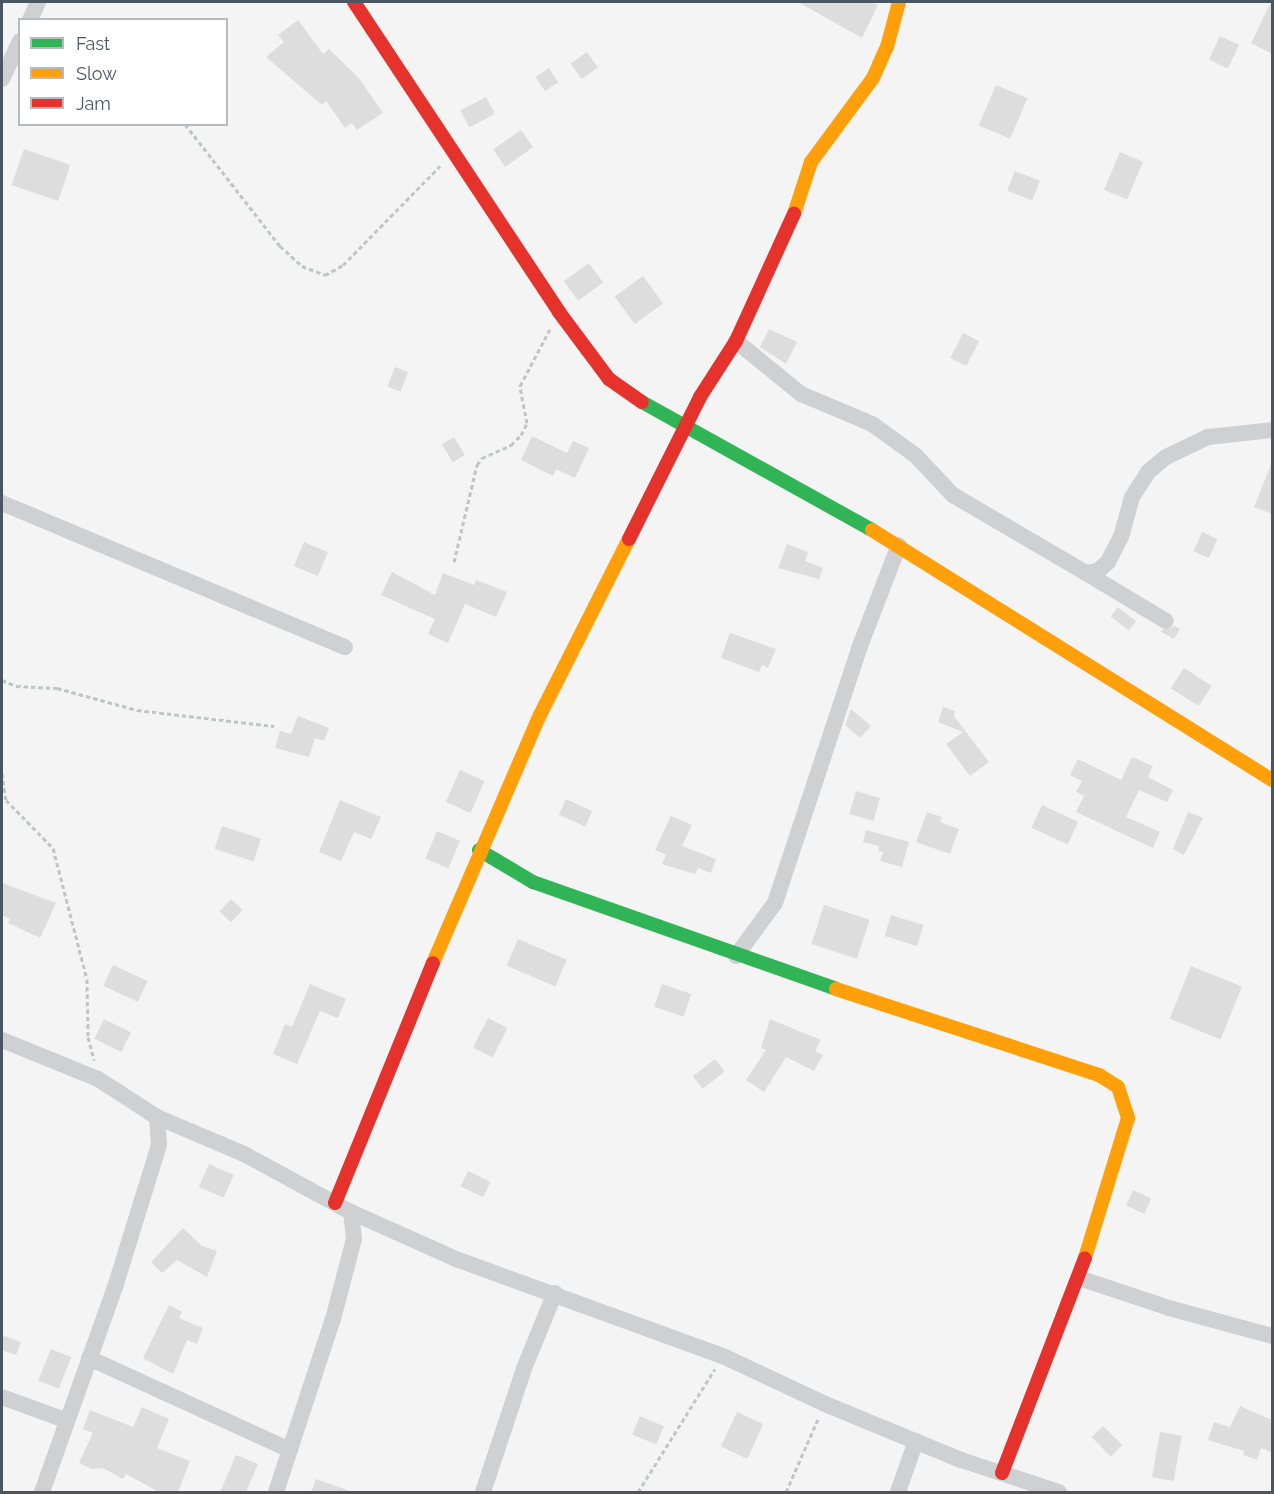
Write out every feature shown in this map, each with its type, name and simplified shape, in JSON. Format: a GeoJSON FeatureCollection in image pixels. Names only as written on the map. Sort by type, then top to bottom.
{"type":"FeatureCollection","features":[{"type":"Feature","properties":{"kind":"street"},"geometry":{"type":"LineString","coordinates":[[31,18],[38,2]]}},
{"type":"Feature","properties":{"kind":"street"},"geometry":{"type":"LineString","coordinates":[[354,2],[559,312],[609,379],[685,427],[899,545],[1272,780]]}},
{"type":"Feature","properties":{"kind":"street"},"geometry":{"type":"LineString","coordinates":[[335,1203],[479,850],[540,715],[685,427],[736,341],[787,235],[811,162],[873,78],[887,47],[899,2]]}},
{"type":"Feature","properties":{"kind":"street"},"geometry":{"type":"LineString","coordinates":[[2,79],[18,45]]}},
{"type":"Feature","properties":{"kind":"street"},"geometry":{"type":"LineString","coordinates":[[736,341],[801,394],[872,424],[915,455],[953,495],[1167,621]]}},
{"type":"Feature","properties":{"kind":"street"},"geometry":{"type":"LineString","coordinates":[[1086,573],[1098,571],[1108,562],[1121,537],[1132,497],[1148,472],[1166,457],[1208,437],[1272,430]]}},
{"type":"Feature","properties":{"kind":"street"},"geometry":{"type":"LineString","coordinates":[[2,503],[345,647]]}},
{"type":"Feature","properties":{"kind":"street"},"geometry":{"type":"LineString","coordinates":[[736,956],[775,903],[860,646],[899,545]]}},
{"type":"Feature","properties":{"kind":"street"},"geometry":{"type":"LineString","coordinates":[[479,850],[533,882],[736,956],[1099,1076],[1118,1087],[1128,1118],[1079,1278],[1002,1473]]}},
{"type":"Feature","properties":{"kind":"street"},"geometry":{"type":"LineString","coordinates":[[2,1040],[98,1079],[157,1117],[244,1155],[351,1212],[456,1259],[555,1293],[723,1356],[825,1404],[916,1441],[1059,1492]]}},
{"type":"Feature","properties":{"kind":"street"},"geometry":{"type":"LineString","coordinates":[[42,1492],[159,1144],[157,1117]]}},
{"type":"Feature","properties":{"kind":"street"},"geometry":{"type":"LineString","coordinates":[[276,1492],[336,1307],[354,1239],[351,1212]]}},
{"type":"Feature","properties":{"kind":"street"},"geometry":{"type":"LineString","coordinates":[[1079,1278],[1169,1308],[1272,1336]]}},
{"type":"Feature","properties":{"kind":"street"},"geometry":{"type":"LineString","coordinates":[[483,1492],[525,1366],[555,1293]]}},
{"type":"Feature","properties":{"kind":"street"},"geometry":{"type":"LineString","coordinates":[[88,1358],[290,1450]]}},
{"type":"Feature","properties":{"kind":"street"},"geometry":{"type":"LineString","coordinates":[[2,1397],[65,1420]]}},
{"type":"Feature","properties":{"kind":"street"},"geometry":{"type":"LineString","coordinates":[[898,1492],[916,1441]]}},
{"type":"Feature","properties":{"kind":"path"},"geometry":{"type":"LineString","coordinates":[[187,126],[280,246],[302,266],[326,274],[344,265],[401,201],[455,152]]}},
{"type":"Feature","properties":{"kind":"path"},"geometry":{"type":"LineString","coordinates":[[454,562],[477,465],[482,458],[511,445],[521,435],[527,423],[520,386],[559,312]]}},
{"type":"Feature","properties":{"kind":"path"},"geometry":{"type":"LineString","coordinates":[[2,680],[16,686],[57,688],[104,698],[137,710],[274,726]]}},
{"type":"Feature","properties":{"kind":"path"},"geometry":{"type":"LineString","coordinates":[[2,773],[6,800],[53,848],[87,980],[88,1037],[98,1079]]}},
{"type":"Feature","properties":{"kind":"path"},"geometry":{"type":"LineString","coordinates":[[638,1492],[723,1356]]}},
{"type":"Feature","properties":{"kind":"path"},"geometry":{"type":"LineString","coordinates":[[786,1492],[825,1404]]}},
{"type":"Feature","properties":{"kind":"building"},"geometry":{"type":"Polygon","coordinates":[[[798,2],[870,2],[878,5],[862,38],[798,2]]]}},
{"type":"Feature","properties":{"kind":"building"},"geometry":{"type":"Polygon","coordinates":[[[1272,2],[1272,54],[1251,43],[1272,2]]]}},
{"type":"Feature","properties":{"kind":"building"},"geometry":{"type":"Polygon","coordinates":[[[298,20],[323,54],[329,49],[358,77],[383,113],[357,130],[352,123],[345,128],[326,101],[322,105],[266,57],[284,42],[278,35],[298,20]]]}},
{"type":"Feature","properties":{"kind":"building"},"geometry":{"type":"Polygon","coordinates":[[[1220,36],[1239,45],[1228,68],[1209,60],[1220,36]]]}},
{"type":"Feature","properties":{"kind":"building"},"geometry":{"type":"Polygon","coordinates":[[[587,52],[598,68],[582,79],[571,63],[587,52]]]}},
{"type":"Feature","properties":{"kind":"building"},"geometry":{"type":"Polygon","coordinates":[[[549,68],[558,82],[545,91],[536,77],[549,68]]]}},
{"type":"Feature","properties":{"kind":"building"},"geometry":{"type":"Polygon","coordinates":[[[996,85],[1027,98],[1010,139],[979,126],[996,85]]]}},
{"type":"Feature","properties":{"kind":"building"},"geometry":{"type":"Polygon","coordinates":[[[486,97],[495,114],[469,127],[460,111],[486,97]]]}},
{"type":"Feature","properties":{"kind":"building"},"geometry":{"type":"Polygon","coordinates":[[[521,130],[533,147],[505,167],[493,150],[521,130]]]}},
{"type":"Feature","properties":{"kind":"building"},"geometry":{"type":"Polygon","coordinates":[[[24,149],[70,165],[58,201],[12,185],[24,149]]]}},
{"type":"Feature","properties":{"kind":"building"},"geometry":{"type":"Polygon","coordinates":[[[1120,152],[1143,162],[1127,200],[1104,190],[1120,152]]]}},
{"type":"Feature","properties":{"kind":"building"},"geometry":{"type":"Polygon","coordinates":[[[1015,171],[1040,181],[1032,201],[1007,190],[1015,171]]]}},
{"type":"Feature","properties":{"kind":"building"},"geometry":{"type":"Polygon","coordinates":[[[589,263],[603,282],[578,301],[564,281],[589,263]]]}},
{"type":"Feature","properties":{"kind":"building"},"geometry":{"type":"Polygon","coordinates":[[[643,276],[663,304],[635,324],[615,297],[643,276]]]}},
{"type":"Feature","properties":{"kind":"building"},"geometry":{"type":"Polygon","coordinates":[[[769,329],[797,342],[786,364],[760,347],[769,329]]]}},
{"type":"Feature","properties":{"kind":"building"},"geometry":{"type":"Polygon","coordinates":[[[963,333],[979,341],[966,366],[950,358],[963,333]]]}},
{"type":"Feature","properties":{"kind":"building"},"geometry":{"type":"Polygon","coordinates":[[[395,367],[408,372],[401,392],[387,387],[395,367]]]}},
{"type":"Feature","properties":{"kind":"building"},"geometry":{"type":"Polygon","coordinates":[[[532,436],[567,453],[573,441],[589,448],[575,478],[556,469],[553,476],[521,460],[532,436]]]}},
{"type":"Feature","properties":{"kind":"building"},"geometry":{"type":"Polygon","coordinates":[[[454,437],[465,455],[453,462],[442,444],[454,437]]]}},
{"type":"Feature","properties":{"kind":"building"},"geometry":{"type":"Polygon","coordinates":[[[1272,462],[1272,514],[1254,507],[1272,462]]]}},
{"type":"Feature","properties":{"kind":"building"},"geometry":{"type":"Polygon","coordinates":[[[1202,532],[1218,539],[1209,558],[1193,551],[1202,532]]]}},
{"type":"Feature","properties":{"kind":"building"},"geometry":{"type":"Polygon","coordinates":[[[304,542],[328,552],[318,576],[294,566],[304,542]]]}},
{"type":"Feature","properties":{"kind":"building"},"geometry":{"type":"Polygon","coordinates":[[[787,544],[808,552],[805,561],[823,568],[819,579],[778,568],[787,544]]]}},
{"type":"Feature","properties":{"kind":"building"},"geometry":{"type":"Polygon","coordinates":[[[392,572],[435,595],[443,573],[474,585],[476,580],[507,592],[496,617],[465,604],[448,643],[428,634],[435,619],[381,595],[392,572]]]}},
{"type":"Feature","properties":{"kind":"building"},"geometry":{"type":"Polygon","coordinates":[[[1118,607],[1136,621],[1129,631],[1111,616],[1118,607]]]}},
{"type":"Feature","properties":{"kind":"building"},"geometry":{"type":"Polygon","coordinates":[[[1175,626],[1180,629],[1174,639],[1160,631],[1175,626]]]}},
{"type":"Feature","properties":{"kind":"building"},"geometry":{"type":"Polygon","coordinates":[[[730,633],[776,649],[768,668],[762,665],[759,672],[721,658],[730,633]]]}},
{"type":"Feature","properties":{"kind":"building"},"geometry":{"type":"Polygon","coordinates":[[[1184,668],[1212,686],[1199,706],[1171,688],[1184,668]]]}},
{"type":"Feature","properties":{"kind":"building"},"geometry":{"type":"Polygon","coordinates":[[[943,707],[955,711],[954,716],[989,762],[970,776],[946,744],[963,732],[938,722],[943,707]]]}},
{"type":"Feature","properties":{"kind":"building"},"geometry":{"type":"Polygon","coordinates":[[[851,709],[871,726],[860,738],[845,725],[851,709]]]}},
{"type":"Feature","properties":{"kind":"building"},"geometry":{"type":"Polygon","coordinates":[[[298,716],[329,728],[324,741],[315,738],[309,757],[275,748],[280,731],[291,734],[298,716]]]}},
{"type":"Feature","properties":{"kind":"building"},"geometry":{"type":"Polygon","coordinates":[[[1132,757],[1153,766],[1148,777],[1173,790],[1167,802],[1139,790],[1126,817],[1160,832],[1153,848],[1076,812],[1084,796],[1076,792],[1082,781],[1070,775],[1078,759],[1121,780],[1132,757]]]}},
{"type":"Feature","properties":{"kind":"building"},"geometry":{"type":"Polygon","coordinates":[[[460,770],[485,781],[470,813],[446,802],[460,770]]]}},
{"type":"Feature","properties":{"kind":"building"},"geometry":{"type":"Polygon","coordinates":[[[856,791],[880,798],[873,821],[849,814],[856,791]]]}},
{"type":"Feature","properties":{"kind":"building"},"geometry":{"type":"Polygon","coordinates":[[[566,799],[592,811],[585,827],[559,814],[566,799]]]}},
{"type":"Feature","properties":{"kind":"building"},"geometry":{"type":"Polygon","coordinates":[[[340,800],[381,817],[371,839],[354,832],[341,861],[319,852],[340,800]]]}},
{"type":"Feature","properties":{"kind":"building"},"geometry":{"type":"Polygon","coordinates":[[[1042,805],[1078,822],[1068,845],[1031,828],[1042,805]]]}},
{"type":"Feature","properties":{"kind":"building"},"geometry":{"type":"Polygon","coordinates":[[[927,812],[942,817],[940,822],[959,829],[950,854],[916,842],[927,812]]]}},
{"type":"Feature","properties":{"kind":"building"},"geometry":{"type":"Polygon","coordinates":[[[1188,812],[1203,818],[1184,855],[1173,849],[1188,812]]]}},
{"type":"Feature","properties":{"kind":"building"},"geometry":{"type":"Polygon","coordinates":[[[671,816],[692,825],[682,846],[716,859],[711,873],[698,868],[695,874],[662,864],[666,855],[655,850],[671,816]]]}},
{"type":"Feature","properties":{"kind":"building"},"geometry":{"type":"Polygon","coordinates":[[[222,826],[261,839],[254,861],[215,849],[222,826]]]}},
{"type":"Feature","properties":{"kind":"building"},"geometry":{"type":"Polygon","coordinates":[[[866,830],[909,842],[902,867],[880,861],[883,852],[878,851],[879,846],[863,842],[866,830]]]}},
{"type":"Feature","properties":{"kind":"building"},"geometry":{"type":"Polygon","coordinates":[[[437,831],[460,841],[448,868],[425,859],[437,831]]]}},
{"type":"Feature","properties":{"kind":"building"},"geometry":{"type":"Polygon","coordinates":[[[2,883],[56,903],[40,938],[8,923],[10,919],[2,915],[2,883]]]}},
{"type":"Feature","properties":{"kind":"building"},"geometry":{"type":"Polygon","coordinates":[[[231,899],[243,910],[231,922],[219,911],[231,899]]]}},
{"type":"Feature","properties":{"kind":"building"},"geometry":{"type":"Polygon","coordinates":[[[824,905],[870,920],[857,959],[811,944],[824,905]]]}},
{"type":"Feature","properties":{"kind":"building"},"geometry":{"type":"Polygon","coordinates":[[[891,915],[924,925],[917,946],[885,936],[891,915]]]}},
{"type":"Feature","properties":{"kind":"building"},"geometry":{"type":"Polygon","coordinates":[[[518,939],[567,960],[555,986],[507,966],[518,939]]]}},
{"type":"Feature","properties":{"kind":"building"},"geometry":{"type":"Polygon","coordinates":[[[113,965],[147,981],[138,1002],[103,986],[113,965]]]}},
{"type":"Feature","properties":{"kind":"building"},"geometry":{"type":"Polygon","coordinates":[[[1191,966],[1242,987],[1221,1039],[1170,1019],[1191,966]]]}},
{"type":"Feature","properties":{"kind":"building"},"geometry":{"type":"Polygon","coordinates":[[[310,984],[346,999],[338,1018],[320,1011],[297,1064],[273,1054],[285,1024],[292,1027],[310,984]]]}},
{"type":"Feature","properties":{"kind":"building"},"geometry":{"type":"Polygon","coordinates":[[[662,984],[691,994],[683,1017],[654,1007],[662,984]]]}},
{"type":"Feature","properties":{"kind":"building"},"geometry":{"type":"Polygon","coordinates":[[[488,1018],[508,1028],[493,1057],[473,1047],[488,1018]]]}},
{"type":"Feature","properties":{"kind":"building"},"geometry":{"type":"Polygon","coordinates":[[[104,1019],[131,1032],[121,1052],[94,1039],[104,1019]]]}},
{"type":"Feature","properties":{"kind":"building"},"geometry":{"type":"Polygon","coordinates":[[[770,1019],[821,1040],[815,1051],[823,1055],[814,1071],[786,1057],[764,1092],[746,1080],[766,1050],[761,1048],[770,1019]]]}},
{"type":"Feature","properties":{"kind":"building"},"geometry":{"type":"Polygon","coordinates":[[[715,1059],[725,1072],[703,1089],[693,1076],[715,1059]]]}},
{"type":"Feature","properties":{"kind":"building"},"geometry":{"type":"Polygon","coordinates":[[[209,1164],[234,1175],[223,1198],[199,1187],[209,1164]]]}},
{"type":"Feature","properties":{"kind":"building"},"geometry":{"type":"Polygon","coordinates":[[[468,1171],[490,1182],[483,1197],[461,1186],[468,1171]]]}},
{"type":"Feature","properties":{"kind":"building"},"geometry":{"type":"Polygon","coordinates":[[[1133,1190],[1151,1198],[1144,1214],[1126,1206],[1133,1190]]]}},
{"type":"Feature","properties":{"kind":"building"},"geometry":{"type":"Polygon","coordinates":[[[183,1228],[202,1246],[217,1251],[207,1277],[177,1260],[162,1273],[151,1262],[183,1228]]]}},
{"type":"Feature","properties":{"kind":"building"},"geometry":{"type":"Polygon","coordinates":[[[169,1305],[182,1312],[179,1318],[203,1328],[197,1344],[187,1340],[173,1374],[143,1358],[169,1305]]]}},
{"type":"Feature","properties":{"kind":"building"},"geometry":{"type":"Polygon","coordinates":[[[2,1335],[21,1342],[16,1355],[2,1350],[2,1335]]]}},
{"type":"Feature","properties":{"kind":"building"},"geometry":{"type":"Polygon","coordinates":[[[51,1349],[71,1357],[59,1389],[38,1381],[51,1349]]]}},
{"type":"Feature","properties":{"kind":"building"},"geometry":{"type":"Polygon","coordinates":[[[1240,1406],[1272,1420],[1272,1453],[1261,1448],[1257,1460],[1243,1455],[1244,1451],[1208,1440],[1214,1422],[1230,1427],[1240,1406]]]}},
{"type":"Feature","properties":{"kind":"building"},"geometry":{"type":"Polygon","coordinates":[[[142,1407],[169,1419],[157,1448],[190,1461],[178,1492],[159,1492],[126,1474],[123,1479],[103,1468],[92,1469],[79,1463],[93,1433],[83,1429],[90,1410],[133,1427],[142,1407]]]}},
{"type":"Feature","properties":{"kind":"building"},"geometry":{"type":"Polygon","coordinates":[[[737,1412],[763,1424],[747,1459],[721,1446],[737,1412]]]}},
{"type":"Feature","properties":{"kind":"building"},"geometry":{"type":"Polygon","coordinates":[[[640,1416],[664,1426],[656,1445],[632,1434],[640,1416]]]}},
{"type":"Feature","properties":{"kind":"building"},"geometry":{"type":"Polygon","coordinates":[[[1103,1426],[1122,1445],[1111,1456],[1092,1437],[1103,1426]]]}},
{"type":"Feature","properties":{"kind":"building"},"geometry":{"type":"Polygon","coordinates":[[[1160,1432],[1182,1436],[1174,1481],[1152,1477],[1160,1432]]]}},
{"type":"Feature","properties":{"kind":"building"},"geometry":{"type":"Polygon","coordinates":[[[236,1455],[258,1464],[246,1492],[220,1492],[236,1455]]]}},
{"type":"Feature","properties":{"kind":"building"},"geometry":{"type":"Polygon","coordinates":[[[316,1479],[350,1491],[350,1492],[311,1492],[316,1479]]]}},
{"type":"Feature","properties":{"kind":"traffic: fast"},"geometry":{"type":"LineString","coordinates":[[642,402],[872,530]]}},
{"type":"Feature","properties":{"kind":"traffic: fast"},"geometry":{"type":"LineString","coordinates":[[479,850],[533,882],[836,989]]}},
{"type":"Feature","properties":{"kind":"traffic: slow"},"geometry":{"type":"LineString","coordinates":[[794,214],[811,162],[873,78],[887,47],[899,2]]}},
{"type":"Feature","properties":{"kind":"traffic: slow"},"geometry":{"type":"LineString","coordinates":[[872,530],[1272,780]]}},
{"type":"Feature","properties":{"kind":"traffic: slow"},"geometry":{"type":"LineString","coordinates":[[433,963],[540,715],[629,539]]}},
{"type":"Feature","properties":{"kind":"traffic: slow"},"geometry":{"type":"LineString","coordinates":[[836,989],[1099,1075],[1118,1087],[1128,1118],[1085,1258]]}},
{"type":"Feature","properties":{"kind":"traffic: jam"},"geometry":{"type":"LineString","coordinates":[[354,2],[559,312],[609,379],[642,402]]}},
{"type":"Feature","properties":{"kind":"traffic: jam"},"geometry":{"type":"LineString","coordinates":[[629,539],[700,397],[736,341],[794,214]]}},
{"type":"Feature","properties":{"kind":"traffic: jam"},"geometry":{"type":"LineString","coordinates":[[335,1203],[433,963]]}},
{"type":"Feature","properties":{"kind":"traffic: jam"},"geometry":{"type":"LineString","coordinates":[[1002,1473],[1085,1258]]}}]}
